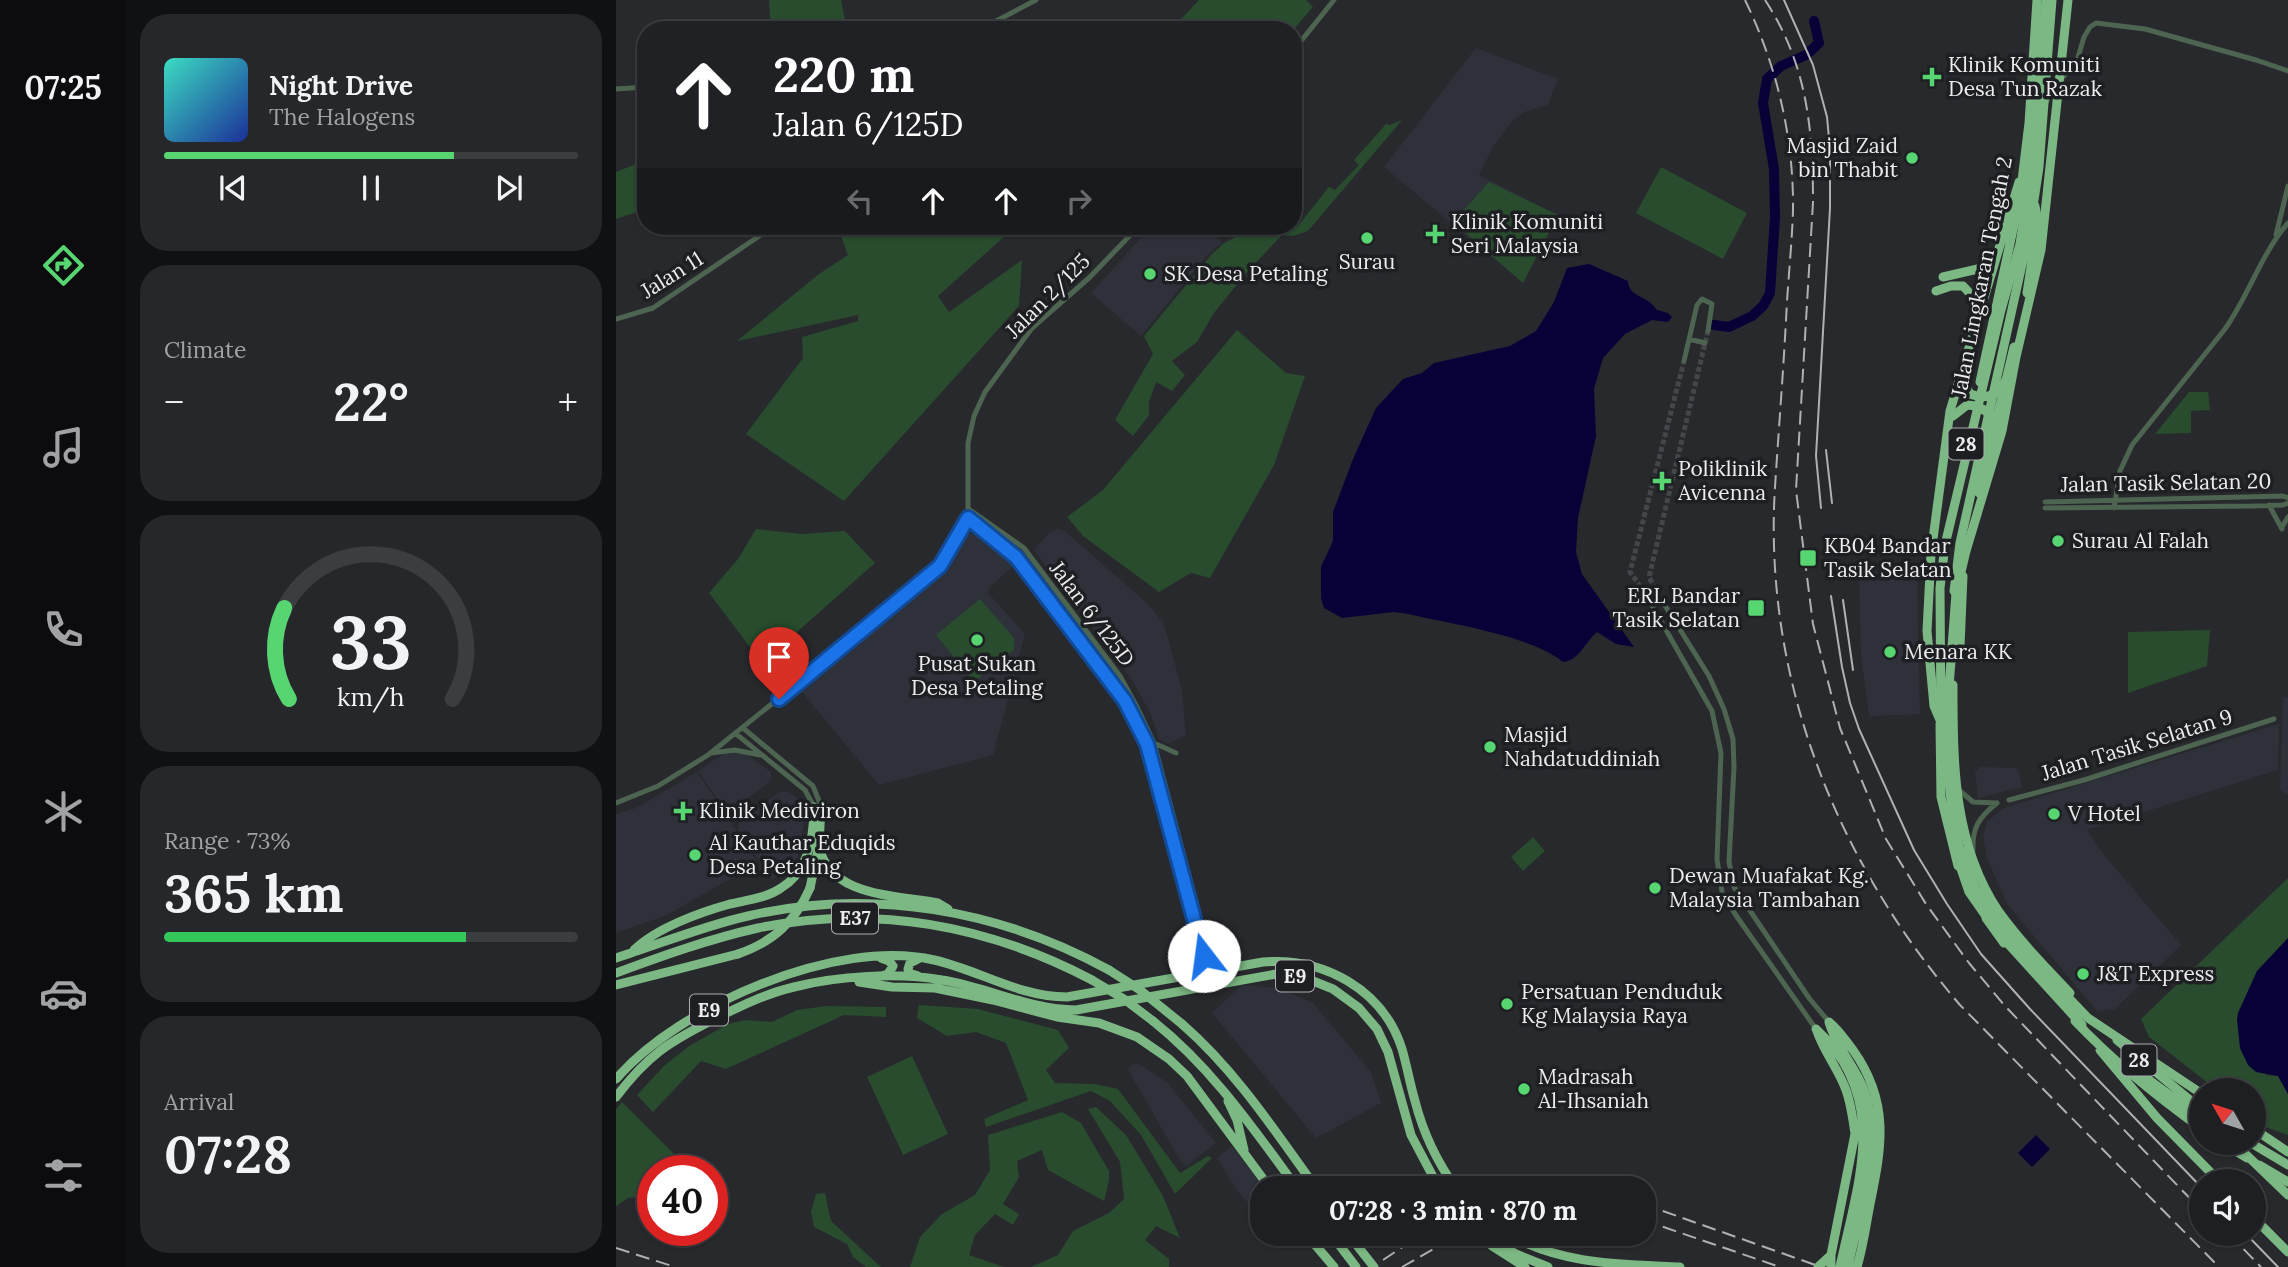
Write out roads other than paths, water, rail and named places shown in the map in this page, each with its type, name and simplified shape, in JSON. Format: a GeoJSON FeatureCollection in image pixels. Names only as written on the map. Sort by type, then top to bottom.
{"type":"FeatureCollection","features":[{"type":"Feature","properties":{"kind":"highway","name":"Jalan Lingkaran Tengah 2"},"geometry":{"type":"LineString","coordinates":[[2037,0],[2024,171],[1942,559],[1941,797],[1961,873],[1975,901],[2001,939],[2094,1041],[2163,1101],[2189,1120]]}},
{"type":"Feature","properties":{"kind":"highway"},"geometry":{"type":"LineString","coordinates":[[2046,0],[2039,62],[2035,144],[2020,244],[2001,310],[1945,545],[1940,588],[1941,727],[1947,813],[1954,848],[1969,892],[1994,928],[2082,1025],[2125,1062],[2189,1109]]}},
{"type":"Feature","properties":{"kind":"highway","name":"Jalan Lingkaran Tengah 2"},"geometry":{"type":"LineString","coordinates":[[2052,0],[2044,110],[2029,233],[1960,543],[1955,580],[1952,660],[1955,785],[1964,836],[1975,866],[1999,911],[2053,975],[2129,1052],[2189,1100]]}},
{"type":"Feature","properties":{"kind":"highway"},"geometry":{"type":"LineString","coordinates":[[2068,0],[2041,250],[2002,431],[1956,593],[1945,741],[1952,811],[1959,846],[1975,888],[1998,924],[2088,1018],[2189,1085]]}},
{"type":"Feature","properties":{"kind":"highway"},"geometry":{"type":"LineString","coordinates":[[1940,720],[1932,697],[1927,631],[1931,554],[1955,390],[2013,196],[2024,171]]}},
{"type":"Feature","properties":{"kind":"highway"},"geometry":{"type":"LineString","coordinates":[[1952,660],[1959,646],[1962,580],[1976,508],[2023,311],[2038,222],[2033,202]]}},
{"type":"Feature","properties":{"kind":"highway"},"geometry":{"type":"LineString","coordinates":[[1944,277],[1982,268],[1994,259]]}},
{"type":"Feature","properties":{"kind":"highway"},"geometry":{"type":"LineString","coordinates":[[1936,291],[1951,286],[1963,286],[1977,301],[1979,315]]}},
{"type":"Feature","properties":{"kind":"highway"},"geometry":{"type":"LineString","coordinates":[[1963,363],[1962,379],[1970,394],[1984,397],[1998,392],[2006,380]]}},
{"type":"Feature","properties":{"kind":"highway"},"geometry":{"type":"LineString","coordinates":[[1951,420],[1967,405],[1977,405],[1988,413],[1995,427]]}},
{"type":"Feature","properties":{"kind":"highway"},"geometry":{"type":"LineString","coordinates":[[616,985],[738,954],[758,947],[777,935],[791,921],[810,888],[818,845],[817,806]]}},
{"type":"Feature","properties":{"kind":"highway"},"geometry":{"type":"LineString","coordinates":[[631,953],[655,933],[712,910],[768,895],[787,884],[805,860],[817,806]]}},
{"type":"Feature","properties":{"kind":"highway"},"geometry":{"type":"LineString","coordinates":[[818,845],[826,867],[844,883],[865,890],[937,903],[952,912]]}},
{"type":"Feature","properties":{"kind":"highway","name":"E37"},"geometry":{"type":"LineString","coordinates":[[616,958],[710,926],[789,908],[882,904],[977,917],[1076,952],[1140,990],[1209,1049],[1235,1079],[1307,1176]]}},
{"type":"Feature","properties":{"kind":"highway","name":"E37"},"geometry":{"type":"LineString","coordinates":[[616,973],[758,928],[799,922],[876,918],[931,923],[983,934],[1028,949],[1092,980],[1153,1021],[1184,1047],[1222,1088],[1288,1176]]}},
{"type":"Feature","properties":{"kind":"highway"},"geometry":{"type":"LineString","coordinates":[[873,977],[888,974],[892,968],[889,961],[877,957]]}},
{"type":"Feature","properties":{"kind":"highway","name":"E9"},"geometry":{"type":"LineString","coordinates":[[616,1079],[658,1039],[677,1026],[731,998],[816,966],[877,957],[923,958],[1050,997],[1083,995],[1276,961],[1306,964],[1341,976],[1368,996],[1395,1032],[1402,1048],[1425,1132],[1447,1176]]}},
{"type":"Feature","properties":{"kind":"highway"},"geometry":{"type":"LineString","coordinates":[[923,958],[913,961],[908,969],[914,975],[927,977]]}},
{"type":"Feature","properties":{"kind":"highway","name":"E9"},"geometry":{"type":"LineString","coordinates":[[616,1097],[643,1065],[663,1048],[698,1027],[774,993],[815,982],[873,977],[927,977],[982,988],[1056,1010],[1076,1010],[1259,976],[1290,975],[1318,982],[1347,998],[1377,1029],[1388,1052],[1411,1135],[1433,1176]]}},
{"type":"Feature","properties":{"kind":"highway"},"geometry":{"type":"LineString","coordinates":[[847,979],[892,987],[935,988],[1057,1017],[1099,1023],[1125,1032],[1158,1050],[1179,1068],[1261,1176]]}},
{"type":"Feature","properties":{"kind":"highway"},"geometry":{"type":"LineString","coordinates":[[1829,1022],[1832,1032],[1858,1074],[1871,1115],[1871,1154],[1840,1267]]}},
{"type":"Feature","properties":{"kind":"highway"},"geometry":{"type":"LineString","coordinates":[[1829,1022],[1861,1062],[1872,1082],[1880,1109],[1878,1161],[1855,1267]]}},
{"type":"Feature","properties":{"kind":"highway"},"geometry":{"type":"LineString","coordinates":[[1816,1029],[1827,1040],[1851,1077],[1858,1094],[1864,1132],[1855,1267]]}},
{"type":"Feature","properties":{"kind":"highway"},"geometry":{"type":"LineString","coordinates":[[1816,1029],[1846,1088],[1855,1134],[1831,1255],[1831,1267]]}},
{"type":"Feature","properties":{"kind":"highway"},"geometry":{"type":"LineString","coordinates":[[2094,1041],[2157,1118],[2207,1169]]}},
{"type":"Feature","properties":{"kind":"highway"},"geometry":{"type":"LineString","coordinates":[[1222,1088],[1237,1120],[1246,1156]]}},
{"type":"Feature","properties":{"kind":"highway"},"geometry":{"type":"LineString","coordinates":[[2266,1137],[2288,1152]]}},
{"type":"Feature","properties":{"kind":"highway"},"geometry":{"type":"LineString","coordinates":[[2266,1152],[2288,1165]]}},
{"type":"Feature","properties":{"kind":"highway"},"geometry":{"type":"LineString","coordinates":[[2242,1155],[2288,1182]]}},
{"type":"Feature","properties":{"kind":"highway"},"geometry":{"type":"LineString","coordinates":[[2246,1155],[2288,1195]]}},
{"type":"Feature","properties":{"kind":"highway"},"geometry":{"type":"LineString","coordinates":[[2266,1229],[2288,1252]]}},
{"type":"Feature","properties":{"kind":"highway"},"geometry":{"type":"LineString","coordinates":[[1316,1246],[1334,1267]]}},
{"type":"Feature","properties":{"kind":"highway"},"geometry":{"type":"LineString","coordinates":[[1340,1246],[1356,1267]]}},
{"type":"Feature","properties":{"kind":"highway"},"geometry":{"type":"LineString","coordinates":[[1357,1246],[1374,1267]]}},
{"type":"Feature","properties":{"kind":"highway"},"geometry":{"type":"LineString","coordinates":[[1491,1246],[1525,1267]]}},
{"type":"Feature","properties":{"kind":"highway"},"geometry":{"type":"LineString","coordinates":[[1503,1246],[1548,1267]]}},
{"type":"Feature","properties":{"kind":"highway"},"geometry":{"type":"LineString","coordinates":[[1532,1246],[1572,1259],[1680,1267]]}},
{"type":"Feature","properties":{"kind":"highway"},"geometry":{"type":"LineString","coordinates":[[1818,1267],[1831,1255]]}},
{"type":"Feature","properties":{"kind":"street"},"geometry":{"type":"LineString","coordinates":[[996,21],[1036,0]]}},
{"type":"Feature","properties":{"kind":"street"},"geometry":{"type":"LineString","coordinates":[[1302,40],[1334,0]]}},
{"type":"Feature","properties":{"kind":"street"},"geometry":{"type":"LineString","coordinates":[[2044,110],[2053,87],[2077,64],[2084,37],[2096,23],[2145,29],[2288,71]]}},
{"type":"Feature","properties":{"kind":"street"},"geometry":{"type":"LineString","coordinates":[[2048,57],[2056,69],[2066,74]]}},
{"type":"Feature","properties":{"kind":"street"},"geometry":{"type":"LineString","coordinates":[[616,89],[637,88]]}},
{"type":"Feature","properties":{"kind":"street"},"geometry":{"type":"LineString","coordinates":[[2275,238],[2288,186]]}},
{"type":"Feature","properties":{"kind":"street"},"geometry":{"type":"LineString","coordinates":[[2114,504],[2120,471],[2132,445],[2235,314],[2275,238],[2288,223]]}},
{"type":"Feature","properties":{"kind":"street","name":"Jalan 11"},"geometry":{"type":"LineString","coordinates":[[616,319],[653,308],[761,235]]}},
{"type":"Feature","properties":{"kind":"street","name":"Jalan 2/125"},"geometry":{"type":"LineString","coordinates":[[616,803],[658,786],[711,752],[940,566],[968,518],[968,443],[974,416],[985,392],[1032,328],[1090,277],[1130,235]]}},
{"type":"Feature","properties":{"kind":"street"},"geometry":{"type":"LineString","coordinates":[[1684,361],[1697,304],[1702,299],[1712,304],[1708,331]]}},
{"type":"Feature","properties":{"kind":"street"},"geometry":{"type":"LineString","coordinates":[[1689,339],[1705,343]]}},
{"type":"Feature","properties":{"kind":"street","name":"Jalan Tasik Selatan 20"},"geometry":{"type":"LineString","coordinates":[[2045,505],[2101,505],[2283,496],[2288,500]]}},
{"type":"Feature","properties":{"kind":"street","name":"Jalan Tasik Selatan 20"},"geometry":{"type":"LineString","coordinates":[[2114,504],[2269,505],[2288,500]]}},
{"type":"Feature","properties":{"kind":"street"},"geometry":{"type":"LineString","coordinates":[[2269,505],[2282,528],[2288,517]]}},
{"type":"Feature","properties":{"kind":"street","name":"Jalan 6/125D"},"geometry":{"type":"LineString","coordinates":[[970,510],[1024,548],[1120,676],[1154,743],[1155,762]]}},
{"type":"Feature","properties":{"kind":"street","name":"Jalan 6/125D"},"geometry":{"type":"LineString","coordinates":[[968,518],[1016,557],[1125,701],[1155,762]]}},
{"type":"Feature","properties":{"kind":"street"},"geometry":{"type":"LineString","coordinates":[[1645,593],[1712,711],[1721,753],[1717,859],[1722,892],[1816,1029]]}},
{"type":"Feature","properties":{"kind":"street"},"geometry":{"type":"LineString","coordinates":[[1659,596],[1709,676],[1724,709],[1733,739],[1729,862],[1734,887],[1809,998],[1829,1022]]}},
{"type":"Feature","properties":{"kind":"street","name":"Jalan Tasik Selatan 9"},"geometry":{"type":"LineString","coordinates":[[2009,800],[2084,780],[2274,719]]}},
{"type":"Feature","properties":{"kind":"street"},"geometry":{"type":"LineString","coordinates":[[743,728],[813,786],[817,806]]}},
{"type":"Feature","properties":{"kind":"street"},"geometry":{"type":"LineString","coordinates":[[735,733],[805,790],[817,806]]}},
{"type":"Feature","properties":{"kind":"street"},"geometry":{"type":"LineString","coordinates":[[1154,743],[1176,753]]}},
{"type":"Feature","properties":{"kind":"street"},"geometry":{"type":"LineString","coordinates":[[711,752],[735,750],[762,755]]}},
{"type":"Feature","properties":{"kind":"street"},"geometry":{"type":"LineString","coordinates":[[1155,762],[1209,951],[1215,960],[1235,967]]}},
{"type":"Feature","properties":{"kind":"street"},"geometry":{"type":"LineString","coordinates":[[1155,762],[1204,956],[1204,962],[1194,975]]}},
{"type":"Feature","properties":{"kind":"street"},"geometry":{"type":"LineString","coordinates":[[1955,785],[1973,802],[1997,803],[1986,811],[1973,830],[1975,866]]}},
{"type":"Feature","properties":{"kind":"waterway"},"geometry":{"type":"LineString","coordinates":[[1714,325],[1729,327],[1752,316],[1763,306],[1770,293],[1775,217],[1774,169],[1763,103],[1767,79],[1781,66],[1806,55],[1819,43],[1814,21]]}},
{"type":"Feature","properties":{"kind":"tunnel"},"geometry":{"type":"LineString","coordinates":[[1659,596],[1649,577],[1708,331]]}},
{"type":"Feature","properties":{"kind":"tunnel"},"geometry":{"type":"LineString","coordinates":[[1645,593],[1630,572],[1684,361]]}},
{"type":"Feature","properties":{"kind":"tram line"},"geometry":{"type":"LineString","coordinates":[[1784,0],[1813,65],[1827,117],[1830,149],[1830,208],[1816,456],[1821,508]]}},
{"type":"Feature","properties":{"kind":"tram line"},"geometry":{"type":"LineString","coordinates":[[1826,450],[1832,503]]}},
{"type":"Feature","properties":{"kind":"tram line"},"geometry":{"type":"LineString","coordinates":[[1831,596],[1842,667],[1859,729],[1914,850],[1947,904],[1981,954],[2030,1009],[2189,1174]]}},
{"type":"Feature","properties":{"kind":"tram line"},"geometry":{"type":"LineString","coordinates":[[1843,600],[1853,670]]}},
{"type":"Feature","properties":{"kind":"tram line"},"geometry":{"type":"LineString","coordinates":[[2258,1246],[2278,1267]]}},
{"type":"Feature","properties":{"kind":"railway"},"geometry":{"type":"LineString","coordinates":[[1745,0],[1775,77],[1787,130],[1793,184],[1775,487],[1774,559],[1782,629],[1796,698],[1817,764],[1844,829],[1878,891],[1916,950],[1960,1005],[2219,1267]]}},
{"type":"Feature","properties":{"kind":"railway"},"geometry":{"type":"LineString","coordinates":[[1765,0],[1790,48],[1799,73],[1809,122],[1813,202],[1796,490],[1813,624],[1840,728],[1886,839],[1926,904],[1969,963],[2005,1006],[2189,1197]]}},
{"type":"Feature","properties":{"kind":"railway"},"geometry":{"type":"LineString","coordinates":[[1656,1209],[1821,1267]]}},
{"type":"Feature","properties":{"kind":"railway"},"geometry":{"type":"LineString","coordinates":[[1656,1224],[1780,1267]]}},
{"type":"Feature","properties":{"kind":"railway"},"geometry":{"type":"LineString","coordinates":[[1383,1260],[1404,1246]]}},
{"type":"Feature","properties":{"kind":"railway"},"geometry":{"type":"LineString","coordinates":[[1402,1267],[1439,1246]]}},
{"type":"Feature","properties":{"kind":"railway"},"geometry":{"type":"LineString","coordinates":[[2241,1246],[2261,1267]]}},
{"type":"Feature","properties":{"kind":"railway"},"geometry":{"type":"LineString","coordinates":[[616,1248],[675,1267]]}},
{"type":"Feature","properties":{"kind":"place","name":"Klinik Komuniti Desa Tun Razak"},"geometry":{"type":"Point","coordinates":[1932,77]}},
{"type":"Feature","properties":{"kind":"place","name":"Masjid Zaid bin Thabit"},"geometry":{"type":"Point","coordinates":[1912,158]}},
{"type":"Feature","properties":{"kind":"place","name":"Klinik Komuniti Seri Malaysia"},"geometry":{"type":"Point","coordinates":[1435,234]}},
{"type":"Feature","properties":{"kind":"place","name":"Surau"},"geometry":{"type":"Point","coordinates":[1367,238]}},
{"type":"Feature","properties":{"kind":"place","name":"SK Desa Petaling"},"geometry":{"type":"Point","coordinates":[1150,274]}},
{"type":"Feature","properties":{"kind":"place","name":"Poliklinik Avicenna"},"geometry":{"type":"Point","coordinates":[1662,481]}},
{"type":"Feature","properties":{"kind":"place","name":"Surau Al Falah"},"geometry":{"type":"Point","coordinates":[2058,541]}},
{"type":"Feature","properties":{"kind":"place","name":"KB04 Bandar Tasik Selatan"},"geometry":{"type":"Point","coordinates":[1808,558]}},
{"type":"Feature","properties":{"kind":"place","name":"ERL Bandar Tasik Selatan"},"geometry":{"type":"Point","coordinates":[1756,608]}},
{"type":"Feature","properties":{"kind":"place","name":"Pusat Sukan Desa Petaling"},"geometry":{"type":"Point","coordinates":[977,640]}},
{"type":"Feature","properties":{"kind":"place","name":"Menara KK"},"geometry":{"type":"Point","coordinates":[1890,652]}},
{"type":"Feature","properties":{"kind":"place","name":"Masjid Nahdatuddiniah"},"geometry":{"type":"Point","coordinates":[1490,747]}},
{"type":"Feature","properties":{"kind":"place","name":"Klinik Mediviron"},"geometry":{"type":"Point","coordinates":[683,811]}},
{"type":"Feature","properties":{"kind":"place","name":"V Hotel"},"geometry":{"type":"Point","coordinates":[2054,814]}},
{"type":"Feature","properties":{"kind":"place","name":"Al Kauthar Eduqids Desa Petaling"},"geometry":{"type":"Point","coordinates":[695,855]}},
{"type":"Feature","properties":{"kind":"place","name":"Dewan Muafakat Kg. Malaysia Tambahan"},"geometry":{"type":"Point","coordinates":[1655,888]}},
{"type":"Feature","properties":{"kind":"place","name":"J&T Express"},"geometry":{"type":"Point","coordinates":[2083,974]}},
{"type":"Feature","properties":{"kind":"place","name":"Persatuan Penduduk Kg Malaysia Raya"},"geometry":{"type":"Point","coordinates":[1507,1004]}},
{"type":"Feature","properties":{"kind":"place","name":"Madrasah Al-Ihsaniah"},"geometry":{"type":"Point","coordinates":[1524,1089]}}]}
